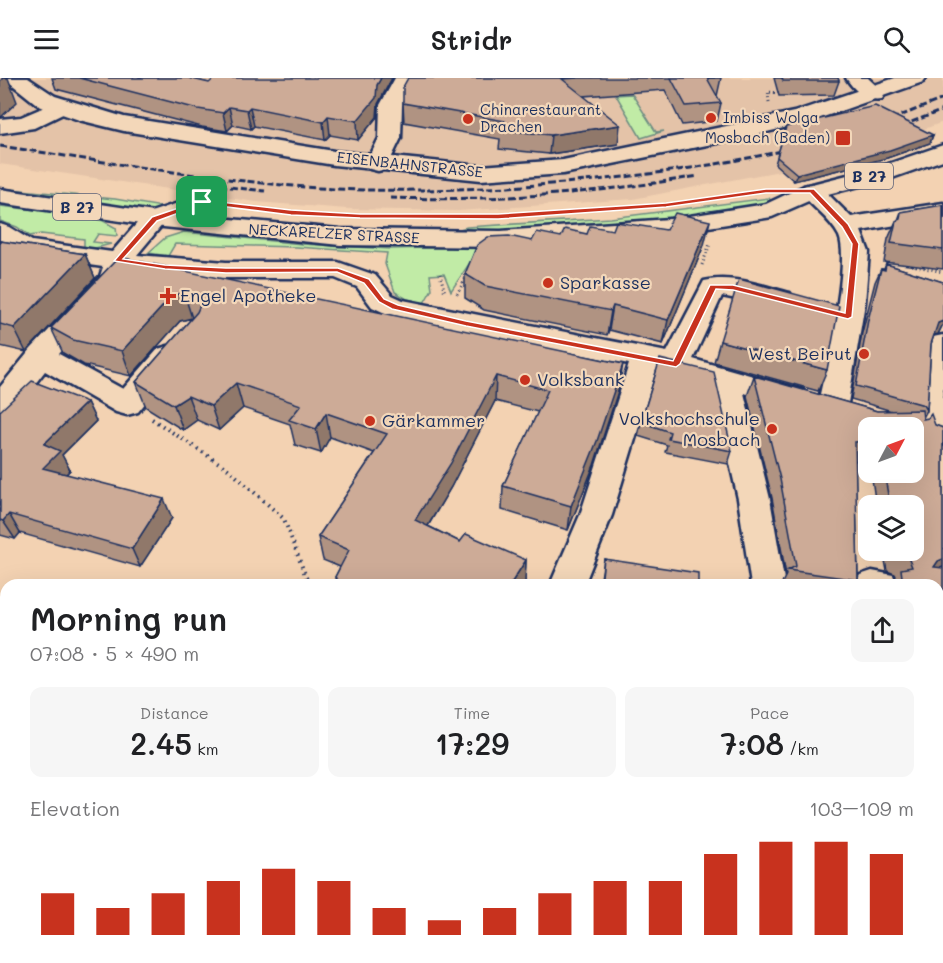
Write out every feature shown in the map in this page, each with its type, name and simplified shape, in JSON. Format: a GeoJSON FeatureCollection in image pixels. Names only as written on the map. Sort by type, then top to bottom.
{"type":"FeatureCollection","features":[{"type":"Feature","properties":{"kind":"main road","name":"EISENBAHNSTRASSE"},"geometry":{"type":"LineString","coordinates":[[14,78],[37,95],[61,106],[124,124],[378,164],[481,173],[563,167],[801,117],[916,78]]}},
{"type":"Feature","properties":{"kind":"main road"},"geometry":{"type":"LineString","coordinates":[[378,164],[390,138],[391,105],[405,78]]}},
{"type":"Feature","properties":{"kind":"main road"},"geometry":{"type":"LineString","coordinates":[[856,78],[874,94]]}},
{"type":"Feature","properties":{"kind":"main road"},"geometry":{"type":"LineString","coordinates":[[0,126],[26,123],[61,106]]}},
{"type":"Feature","properties":{"kind":"main road","name":"B 27"},"geometry":{"type":"LineString","coordinates":[[147,195],[291,212],[360,216],[498,217],[666,205],[766,191],[812,191],[887,171],[943,152]]}},
{"type":"Feature","properties":{"kind":"main road"},"geometry":{"type":"LineString","coordinates":[[812,191],[845,226],[856,244],[856,252],[826,311],[832,409]]}},
{"type":"Feature","properties":{"kind":"main road","name":"NECKARELZER STRASSE"},"geometry":{"type":"LineString","coordinates":[[0,196],[154,219],[340,237],[501,239],[670,226],[772,210],[812,191]]}},
{"type":"Feature","properties":{"kind":"main road"},"geometry":{"type":"LineString","coordinates":[[0,406],[112,279],[118,261],[154,219],[202,202]]}},
{"type":"Feature","properties":{"kind":"main road"},"geometry":{"type":"LineString","coordinates":[[845,226],[943,210]]}},
{"type":"Feature","properties":{"kind":"main road"},"geometry":{"type":"LineString","coordinates":[[0,232],[21,247],[165,267],[226,270],[338,270],[366,281],[382,301],[395,307],[676,364],[863,417]]}},
{"type":"Feature","properties":{"kind":"main road"},"geometry":{"type":"LineString","coordinates":[[676,364],[713,287],[733,288],[826,311]]}},
{"type":"Feature","properties":{"kind":"main road"},"geometry":{"type":"LineString","coordinates":[[42,356],[127,404],[184,338]]}},
{"type":"Feature","properties":{"kind":"main road"},"geometry":{"type":"LineString","coordinates":[[931,434],[943,344]]}},
{"type":"Feature","properties":{"kind":"main road"},"geometry":{"type":"LineString","coordinates":[[569,579],[596,515],[645,358]]}},
{"type":"Feature","properties":{"kind":"main road"},"geometry":{"type":"LineString","coordinates":[[725,377],[754,499],[767,579]]}},
{"type":"Feature","properties":{"kind":"path"},"geometry":{"type":"LineString","coordinates":[[768,100],[768,92],[782,92]]}},
{"type":"Feature","properties":{"kind":"path"},"geometry":{"type":"LineString","coordinates":[[910,265],[943,272]]}},
{"type":"Feature","properties":{"kind":"path"},"geometry":{"type":"LineString","coordinates":[[440,274],[445,294]]}},
{"type":"Feature","properties":{"kind":"path"},"geometry":{"type":"LineString","coordinates":[[127,404],[228,469],[284,519],[307,579]]}},
{"type":"Feature","properties":{"kind":"shaded area"},"geometry":{"type":"Polygon","coordinates":[[[0,78],[894,78],[659,153],[814,120],[934,78],[943,78],[943,122],[882,145],[816,164],[633,199],[458,211],[347,209],[256,202],[0,164],[0,78]]]}},
{"type":"Feature","properties":{"kind":"green space"},"geometry":{"type":"Polygon","coordinates":[[[632,94],[656,132],[664,131],[641,138],[616,95],[632,94]]]}},
{"type":"Feature","properties":{"kind":"green space"},"geometry":{"type":"Polygon","coordinates":[[[0,188],[115,199],[168,208],[160,212],[0,190],[0,188]]]}},
{"type":"Feature","properties":{"kind":"green space"},"geometry":{"type":"Polygon","coordinates":[[[769,198],[772,203],[616,223],[537,229],[458,232],[456,230],[467,227],[611,218],[769,198]]]}},
{"type":"Feature","properties":{"kind":"green space"},"geometry":{"type":"Polygon","coordinates":[[[0,206],[100,219],[116,228],[117,236],[98,234],[93,242],[111,244],[84,251],[84,239],[41,234],[30,236],[17,227],[0,221],[0,206]]]}},
{"type":"Feature","properties":{"kind":"green space"},"geometry":{"type":"Polygon","coordinates":[[[184,232],[302,244],[391,249],[554,244],[473,258],[451,291],[444,274],[430,275],[432,289],[424,303],[407,299],[395,292],[385,264],[387,253],[296,247],[175,244],[168,256],[148,253],[165,238],[184,232]]]}},
{"type":"Feature","properties":{"kind":"building"},"geometry":{"type":"Polygon","coordinates":[[[79,78],[188,78],[209,83],[215,78],[381,78],[377,85],[376,98],[357,121],[328,116],[323,122],[250,107],[247,110],[229,107],[223,113],[198,109],[79,78]]]}},
{"type":"Feature","properties":{"kind":"building"},"geometry":{"type":"Polygon","coordinates":[[[408,78],[578,78],[562,79],[620,125],[551,135],[500,130],[505,121],[403,103],[403,87],[408,78]]]}},
{"type":"Feature","properties":{"kind":"building"},"geometry":{"type":"Polygon","coordinates":[[[671,78],[707,78],[721,103],[686,106],[671,78]]]}},
{"type":"Feature","properties":{"kind":"building"},"geometry":{"type":"Polygon","coordinates":[[[782,78],[838,78],[839,81],[783,81],[782,78]]]}},
{"type":"Feature","properties":{"kind":"building"},"geometry":{"type":"Polygon","coordinates":[[[875,106],[933,135],[890,150],[797,174],[777,157],[786,127],[875,106]]]}},
{"type":"Feature","properties":{"kind":"building"},"geometry":{"type":"Polygon","coordinates":[[[943,205],[943,250],[891,243],[896,221],[900,219],[901,212],[943,205]]]}},
{"type":"Feature","properties":{"kind":"building"},"geometry":{"type":"Polygon","coordinates":[[[675,213],[710,221],[668,320],[613,306],[611,311],[485,286],[465,274],[477,245],[488,237],[509,236],[532,241],[537,232],[561,237],[565,229],[587,234],[590,226],[613,230],[616,222],[666,230],[675,213]]]}},
{"type":"Feature","properties":{"kind":"building"},"geometry":{"type":"Polygon","coordinates":[[[0,241],[85,254],[14,328],[0,324],[0,241]]]}},
{"type":"Feature","properties":{"kind":"building"},"geometry":{"type":"Polygon","coordinates":[[[119,257],[623,364],[597,441],[571,506],[503,486],[548,390],[496,376],[451,463],[415,520],[460,542],[466,534],[526,560],[514,579],[337,579],[335,577],[349,550],[318,537],[387,434],[326,413],[316,429],[289,420],[301,405],[236,383],[211,406],[188,396],[174,405],[136,382],[197,312],[201,303],[195,295],[184,293],[173,295],[122,351],[73,340],[51,328],[119,257]]]}},
{"type":"Feature","properties":{"kind":"building"},"geometry":{"type":"Polygon","coordinates":[[[886,264],[943,282],[943,321],[938,323],[931,344],[927,410],[924,405],[856,386],[868,320],[881,269],[885,270],[886,264]]]}},
{"type":"Feature","properties":{"kind":"building"},"geometry":{"type":"Polygon","coordinates":[[[739,279],[839,306],[827,370],[720,341],[739,279]]]}},
{"type":"Feature","properties":{"kind":"building"},"geometry":{"type":"Polygon","coordinates":[[[660,359],[714,372],[732,451],[668,439],[670,432],[641,422],[660,359]]]}},
{"type":"Feature","properties":{"kind":"building"},"geometry":{"type":"Polygon","coordinates":[[[754,376],[877,411],[922,410],[923,417],[858,417],[858,442],[855,442],[858,579],[788,570],[796,566],[780,479],[754,376]]]}},
{"type":"Feature","properties":{"kind":"building"},"geometry":{"type":"Polygon","coordinates":[[[32,381],[87,402],[44,444],[60,451],[43,468],[164,499],[132,549],[9,514],[3,521],[0,520],[0,411],[32,381]]]}},
{"type":"Feature","properties":{"kind":"building"},"geometry":{"type":"Polygon","coordinates":[[[931,414],[935,425],[943,428],[943,559],[938,561],[934,567],[943,568],[943,579],[902,579],[901,569],[912,567],[910,561],[924,561],[924,495],[888,495],[886,483],[924,483],[924,419],[931,414]]]}},
{"type":"Feature","properties":{"kind":"building"},"geometry":{"type":"Polygon","coordinates":[[[604,559],[698,573],[698,579],[602,579],[604,559]]]}},
{"type":"Feature","properties":{"kind":"railway"},"geometry":{"type":"LineString","coordinates":[[882,123],[943,99]]}},
{"type":"Feature","properties":{"kind":"railway"},"geometry":{"type":"LineString","coordinates":[[893,129],[943,110]]}},
{"type":"Feature","properties":{"kind":"railway"},"geometry":{"type":"LineString","coordinates":[[0,146],[238,180],[318,188],[390,190],[508,187],[616,178],[724,163],[795,148]]}},
{"type":"Feature","properties":{"kind":"railway"},"geometry":{"type":"LineString","coordinates":[[390,198],[545,195],[698,176]]}},
{"type":"Feature","properties":{"kind":"railway"},"geometry":{"type":"LineString","coordinates":[[220,186],[265,191]]}},
{"type":"Feature","properties":{"kind":"place","name":"Imbiss Wolga"},"geometry":{"type":"Point","coordinates":[711,118]}},
{"type":"Feature","properties":{"kind":"place","name":"Chinarestaurant Drachen"},"geometry":{"type":"Point","coordinates":[468,119]}},
{"type":"Feature","properties":{"kind":"place","name":"Mosbach (Baden)"},"geometry":{"type":"Point","coordinates":[843,138]}},
{"type":"Feature","properties":{"kind":"place","name":"Sparkasse"},"geometry":{"type":"Point","coordinates":[548,283]}},
{"type":"Feature","properties":{"kind":"place","name":"Engel Apotheke"},"geometry":{"type":"Point","coordinates":[168,296]}},
{"type":"Feature","properties":{"kind":"place","name":"West Beirut"},"geometry":{"type":"Point","coordinates":[864,354]}},
{"type":"Feature","properties":{"kind":"place","name":"Volksbank"},"geometry":{"type":"Point","coordinates":[525,380]}},
{"type":"Feature","properties":{"kind":"place","name":"Gärkammer"},"geometry":{"type":"Point","coordinates":[370,421]}},
{"type":"Feature","properties":{"kind":"place","name":"Volkshochschule Mosbach"},"geometry":{"type":"Point","coordinates":[772,429]}},
{"type":"Feature","properties":{"kind":"route"},"geometry":{"type":"LineString","coordinates":[[766,191],[812,191],[845,226],[856,244],[851,303],[848,317],[733,288],[713,287],[676,364],[395,307],[382,301],[366,281],[338,270],[226,270],[165,267],[118,261],[154,219],[202,202],[291,212],[360,216],[498,217],[666,205],[766,191]]}}]}
